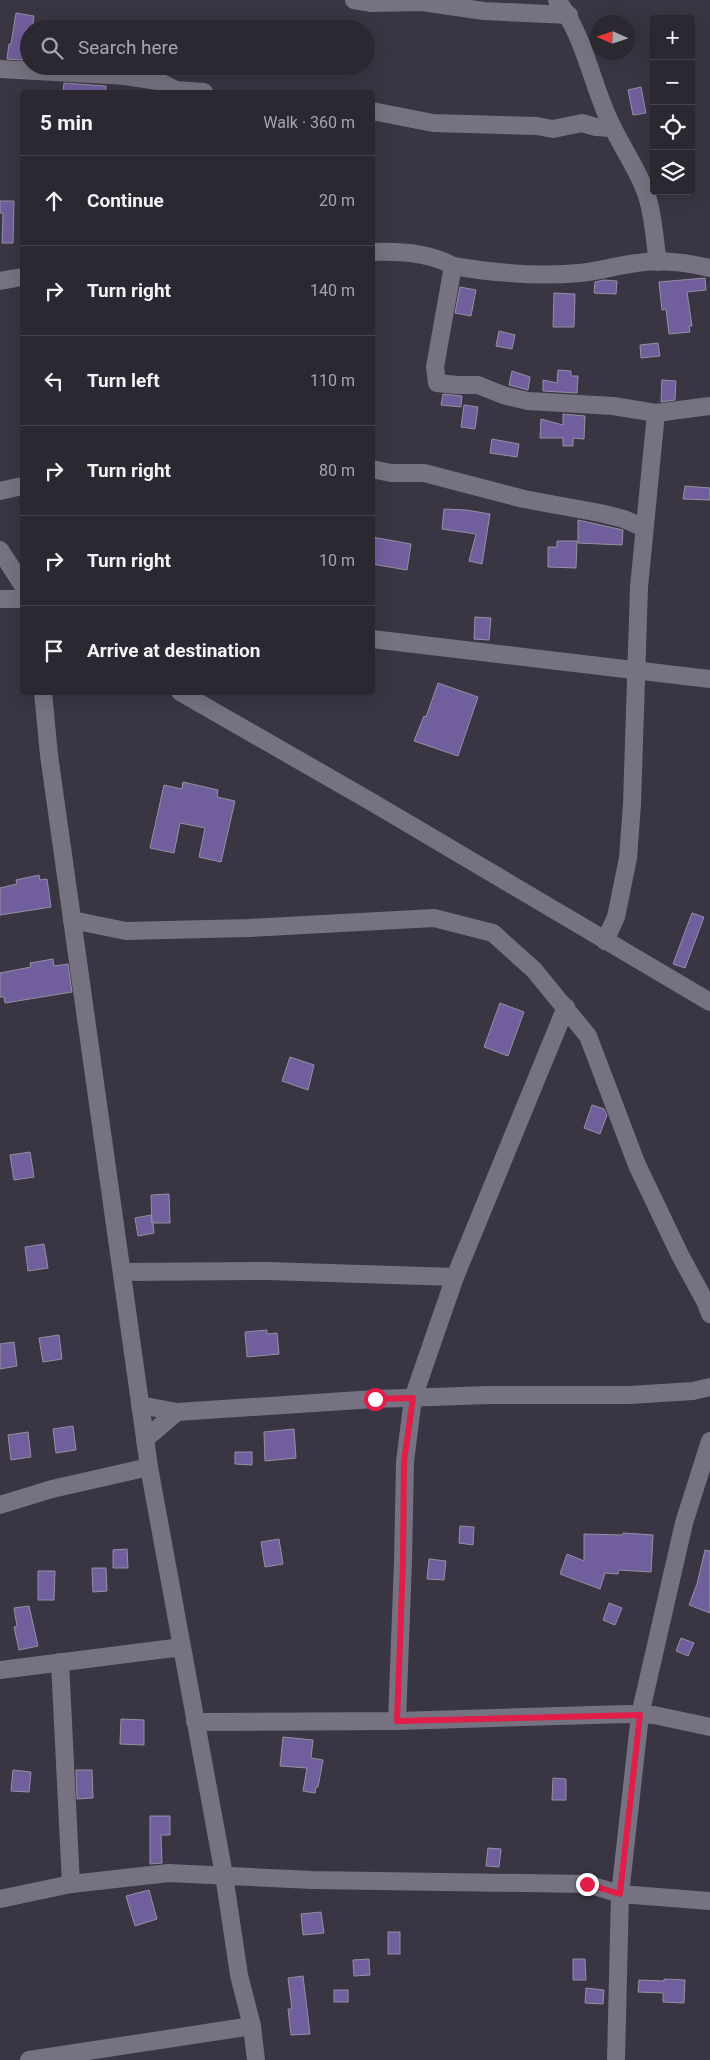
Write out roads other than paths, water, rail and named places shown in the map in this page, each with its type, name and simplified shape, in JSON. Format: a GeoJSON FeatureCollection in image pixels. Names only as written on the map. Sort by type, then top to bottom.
{"type":"FeatureCollection","features":[{"type":"Feature","properties":{"kind":"street"},"geometry":{"type":"LineString","coordinates":[[354,0],[372,3],[422,2],[484,11],[568,15]]}},
{"type":"Feature","properties":{"kind":"street"},"geometry":{"type":"LineString","coordinates":[[557,0],[568,15],[591,68],[603,107],[612,128],[643,184],[647,196],[658,262]]}},
{"type":"Feature","properties":{"kind":"street"},"geometry":{"type":"LineString","coordinates":[[0,69],[20,70]]}},
{"type":"Feature","properties":{"kind":"street"},"geometry":{"type":"LineString","coordinates":[[106,75],[158,81],[176,90]]}},
{"type":"Feature","properties":{"kind":"street"},"geometry":{"type":"LineString","coordinates":[[375,112],[433,123],[537,126],[553,129],[582,124],[596,128],[612,128]]}},
{"type":"Feature","properties":{"kind":"street"},"geometry":{"type":"LineString","coordinates":[[375,252],[424,256],[445,261],[453,266],[508,273],[562,275],[608,269],[637,262],[697,265],[710,268]]}},
{"type":"Feature","properties":{"kind":"street"},"geometry":{"type":"LineString","coordinates":[[453,266],[434,367],[437,383],[458,386],[478,384],[503,395],[528,401],[613,406],[656,413],[710,406]]}},
{"type":"Feature","properties":{"kind":"street"},"geometry":{"type":"LineString","coordinates":[[0,281],[20,277]]}},
{"type":"Feature","properties":{"kind":"street"},"geometry":{"type":"LineString","coordinates":[[605,941],[616,918],[628,858],[632,804],[638,605],[656,413]]}},
{"type":"Feature","properties":{"kind":"street"},"geometry":{"type":"LineString","coordinates":[[375,470],[391,474],[424,473],[524,499],[600,512],[624,519],[644,528]]}},
{"type":"Feature","properties":{"kind":"street"},"geometry":{"type":"LineString","coordinates":[[0,491],[20,486]]}},
{"type":"Feature","properties":{"kind":"street"},"geometry":{"type":"LineString","coordinates":[[0,550],[20,581]]}},
{"type":"Feature","properties":{"kind":"street"},"geometry":{"type":"LineString","coordinates":[[0,598],[20,599]]}},
{"type":"Feature","properties":{"kind":"street"},"geometry":{"type":"LineString","coordinates":[[375,639],[710,679]]}},
{"type":"Feature","properties":{"kind":"street"},"geometry":{"type":"LineString","coordinates":[[43,695],[49,755],[149,1467],[224,1875],[239,1975],[252,2026],[256,2060]]}},
{"type":"Feature","properties":{"kind":"street"},"geometry":{"type":"LineString","coordinates":[[185,695],[370,801],[710,1002]]}},
{"type":"Feature","properties":{"kind":"street"},"geometry":{"type":"LineString","coordinates":[[72,920],[126,931],[249,928],[434,918],[493,934],[534,970],[588,1036],[637,1165],[710,1314]]}},
{"type":"Feature","properties":{"kind":"street"},"geometry":{"type":"LineString","coordinates":[[397,1721],[403,1562],[404,1462],[413,1398],[455,1277],[566,1007]]}},
{"type":"Feature","properties":{"kind":"street"},"geometry":{"type":"LineString","coordinates":[[122,1272],[268,1271],[455,1277]]}},
{"type":"Feature","properties":{"kind":"street"},"geometry":{"type":"LineString","coordinates":[[140,1405],[177,1412],[413,1398],[489,1395],[629,1395],[702,1389],[710,1399]]}},
{"type":"Feature","properties":{"kind":"street"},"geometry":{"type":"LineString","coordinates":[[145,1440],[177,1412]]}},
{"type":"Feature","properties":{"kind":"street"},"geometry":{"type":"LineString","coordinates":[[616,2060],[620,1894],[640,1715],[684,1523],[710,1441]]}},
{"type":"Feature","properties":{"kind":"street"},"geometry":{"type":"LineString","coordinates":[[0,1505],[52,1489],[149,1467]]}},
{"type":"Feature","properties":{"kind":"street"},"geometry":{"type":"LineString","coordinates":[[0,1670],[182,1647]]}},
{"type":"Feature","properties":{"kind":"street"},"geometry":{"type":"LineString","coordinates":[[60,1662],[71,1884]]}},
{"type":"Feature","properties":{"kind":"street"},"geometry":{"type":"LineString","coordinates":[[195,1722],[397,1721],[654,1715],[682,1719],[710,1727]]}},
{"type":"Feature","properties":{"kind":"street"},"geometry":{"type":"LineString","coordinates":[[0,1899],[71,1884],[169,1872],[322,1880],[587,1884],[620,1894],[710,1901]]}},
{"type":"Feature","properties":{"kind":"street"},"geometry":{"type":"LineString","coordinates":[[29,2060],[252,2026]]}}]}
